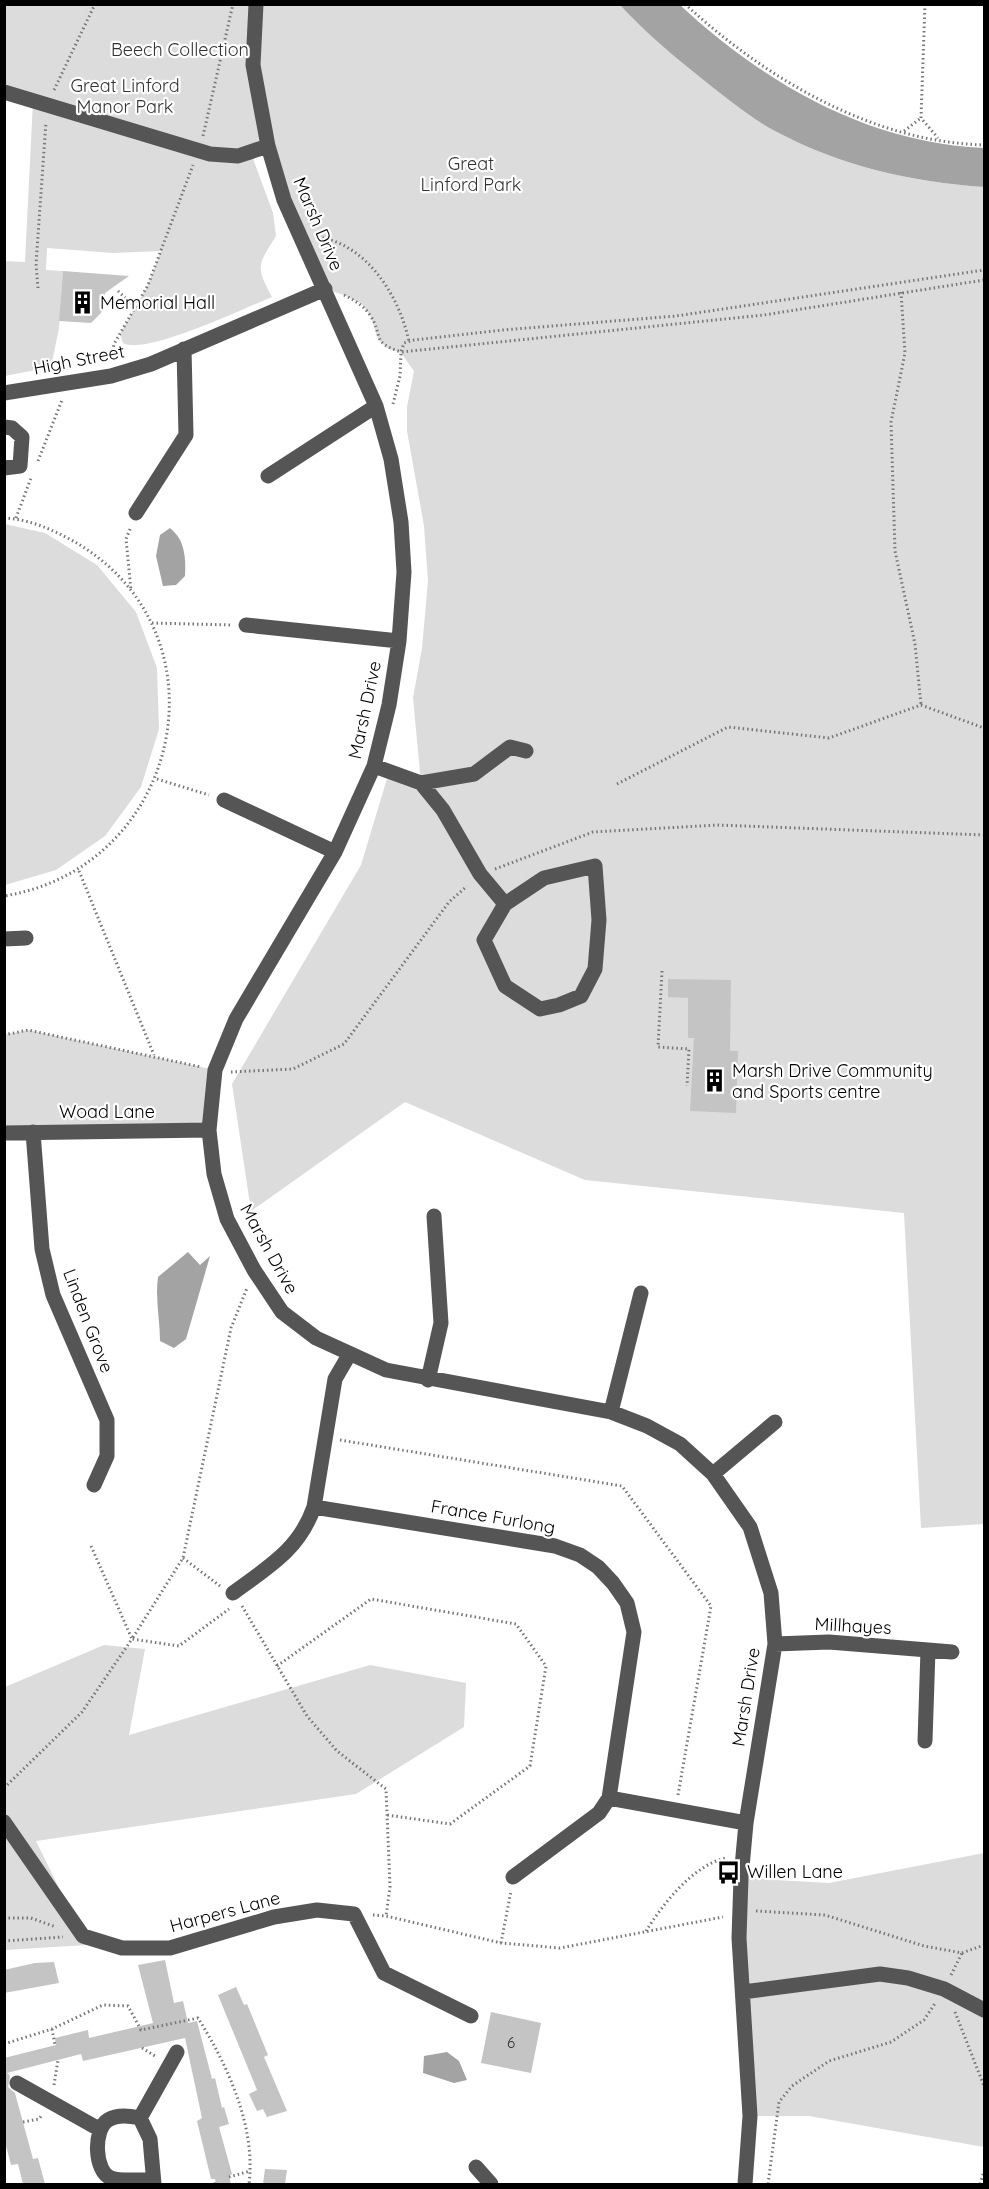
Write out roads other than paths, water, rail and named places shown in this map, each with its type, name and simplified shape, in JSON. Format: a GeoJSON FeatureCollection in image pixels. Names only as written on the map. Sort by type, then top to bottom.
{"type":"FeatureCollection","features":[{"type":"Feature","properties":{"kind":"street","name":"Marsh Drive"},"geometry":{"type":"LineString","coordinates":[[256,4],[253,65],[268,146],[284,200],[378,413],[391,459],[401,522],[404,572],[399,641],[389,705],[374,766],[335,852],[236,1019],[215,1070],[209,1130],[214,1174],[227,1220],[254,1270],[282,1312],[316,1338],[386,1370],[428,1380],[611,1412],[647,1426],[680,1444],[713,1474],[750,1527],[771,1593],[775,1644],[746,1823],[741,1878],[739,1938],[750,2116],[745,2184]]}},
{"type":"Feature","properties":{"kind":"street"},"geometry":{"type":"LineString","coordinates":[[4,92],[199,151],[238,156],[268,146]]}},
{"type":"Feature","properties":{"kind":"street","name":"High Street"},"geometry":{"type":"LineString","coordinates":[[4,393],[111,376],[150,364],[325,289]]}},
{"type":"Feature","properties":{"kind":"street"},"geometry":{"type":"LineString","coordinates":[[136,513],[186,435],[184,349]]}},
{"type":"Feature","properties":{"kind":"street"},"geometry":{"type":"LineString","coordinates":[[268,476],[378,413]]}},
{"type":"Feature","properties":{"kind":"street"},"geometry":{"type":"LineString","coordinates":[[4,428],[12,428],[22,437],[20,466],[4,468]]}},
{"type":"Feature","properties":{"kind":"street"},"geometry":{"type":"LineString","coordinates":[[246,625],[399,641]]}},
{"type":"Feature","properties":{"kind":"street"},"geometry":{"type":"LineString","coordinates":[[374,766],[421,783],[474,774],[510,747],[526,751]]}},
{"type":"Feature","properties":{"kind":"street"},"geometry":{"type":"LineString","coordinates":[[421,783],[443,810],[480,874],[505,904]]}},
{"type":"Feature","properties":{"kind":"street"},"geometry":{"type":"LineString","coordinates":[[224,800],[335,852]]}},
{"type":"Feature","properties":{"kind":"street"},"geometry":{"type":"LineString","coordinates":[[595,866],[599,920],[595,969],[581,996],[559,1005],[540,1009],[505,986],[484,940],[505,904],[544,878],[595,866]]}},
{"type":"Feature","properties":{"kind":"street"},"geometry":{"type":"LineString","coordinates":[[4,939],[26,938]]}},
{"type":"Feature","properties":{"kind":"street","name":"Woad Lane"},"geometry":{"type":"LineString","coordinates":[[4,1133],[209,1130]]}},
{"type":"Feature","properties":{"kind":"street","name":"Linden Grove"},"geometry":{"type":"LineString","coordinates":[[33,1132],[42,1249],[53,1295],[107,1420],[107,1456],[94,1485]]}},
{"type":"Feature","properties":{"kind":"street"},"geometry":{"type":"LineString","coordinates":[[428,1380],[441,1323],[434,1216]]}},
{"type":"Feature","properties":{"kind":"street"},"geometry":{"type":"LineString","coordinates":[[611,1412],[641,1293]]}},
{"type":"Feature","properties":{"kind":"street"},"geometry":{"type":"LineString","coordinates":[[236,1597],[290,1549],[307,1528],[314,1507],[335,1379],[349,1355]]}},
{"type":"Feature","properties":{"kind":"street"},"geometry":{"type":"LineString","coordinates":[[713,1474],[775,1422]]}},
{"type":"Feature","properties":{"kind":"street","name":"France Furlong"},"geometry":{"type":"LineString","coordinates":[[314,1507],[555,1545],[580,1555],[598,1567],[627,1603],[634,1632],[609,1798]]}},
{"type":"Feature","properties":{"kind":"street","name":"Millhayes"},"geometry":{"type":"LineString","coordinates":[[775,1644],[829,1642],[952,1652]]}},
{"type":"Feature","properties":{"kind":"street"},"geometry":{"type":"LineString","coordinates":[[925,1741],[928,1650]]}},
{"type":"Feature","properties":{"kind":"street"},"geometry":{"type":"LineString","coordinates":[[513,1877],[599,1814],[609,1798],[746,1823]]}},
{"type":"Feature","properties":{"kind":"street","name":"Harpers Lane"},"geometry":{"type":"LineString","coordinates":[[4,1822],[83,1936],[122,1948],[170,1948],[274,1917],[317,1910],[354,1914],[384,1974],[471,2016]]}},
{"type":"Feature","properties":{"kind":"street"},"geometry":{"type":"LineString","coordinates":[[742,1992],[880,1974],[908,1978],[948,1990],[984,2010]]}},
{"type":"Feature","properties":{"kind":"street"},"geometry":{"type":"LineString","coordinates":[[140,2118],[177,2052]]}},
{"type":"Feature","properties":{"kind":"street"},"geometry":{"type":"LineString","coordinates":[[17,2083],[99,2129]]}},
{"type":"Feature","properties":{"kind":"street"},"geometry":{"type":"LineString","coordinates":[[124,2115],[140,2118],[150,2139],[154,2182],[110,2181],[104,2173],[96,2146],[99,2129],[108,2120],[124,2115]]}},
{"type":"Feature","properties":{"kind":"street"},"geometry":{"type":"LineString","coordinates":[[476,2167],[491,2184]]}},
{"type":"Feature","properties":{"kind":"place","name":"Memorial Hall"},"geometry":{"type":"Point","coordinates":[82,303]}},
{"type":"Feature","properties":{"kind":"place","name":"Marsh Drive Community and Sports centre"},"geometry":{"type":"Point","coordinates":[714,1081]}},
{"type":"Feature","properties":{"kind":"place","name":"Willen Lane"},"geometry":{"type":"Point","coordinates":[729,1872]}},
{"type":"Feature","properties":{"kind":"park label","name":"Beech Collection"},"geometry":{"type":"Point","coordinates":[180,50]}},
{"type":"Feature","properties":{"kind":"park label","name":"Great Linford Manor Park"},"geometry":{"type":"Point","coordinates":[125,96]}},
{"type":"Feature","properties":{"kind":"park label","name":"Great Linford Park"},"geometry":{"type":"Point","coordinates":[471,174]}}]}
